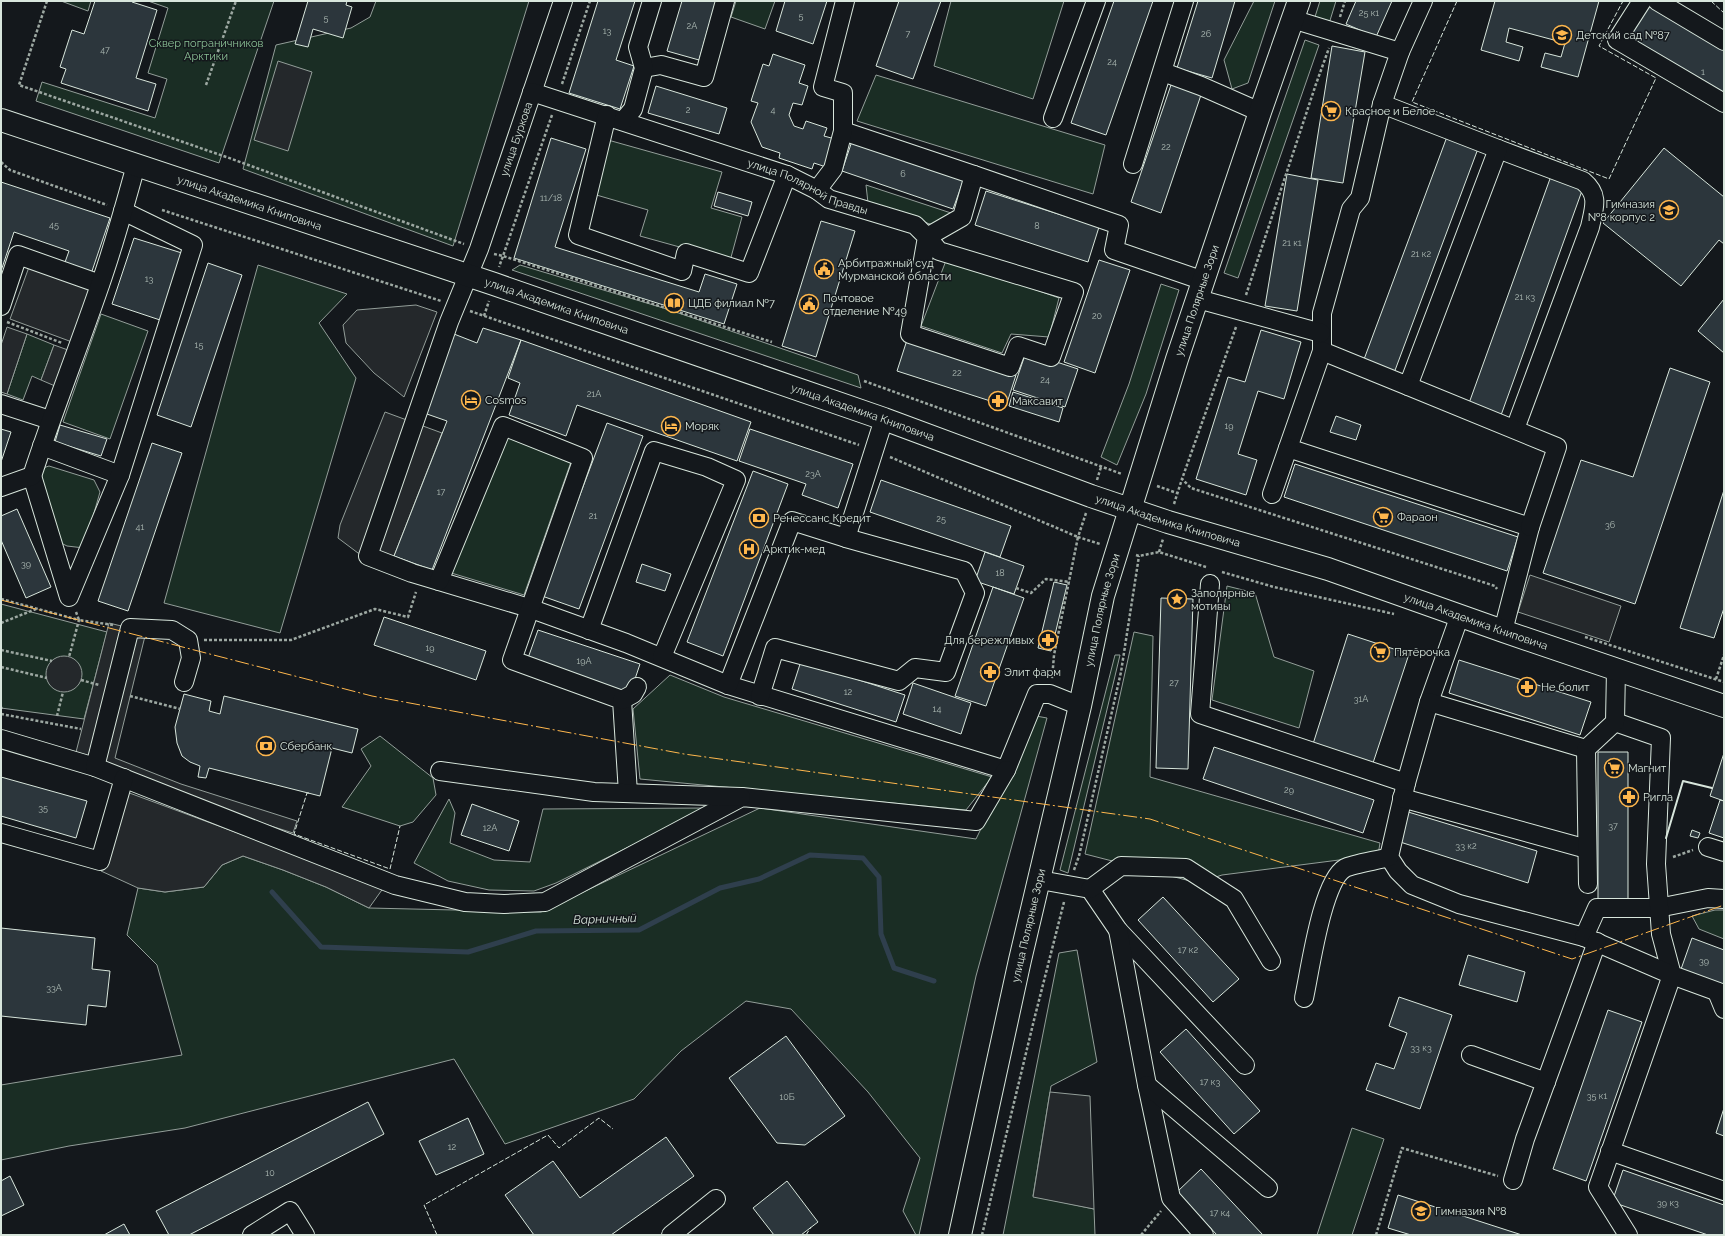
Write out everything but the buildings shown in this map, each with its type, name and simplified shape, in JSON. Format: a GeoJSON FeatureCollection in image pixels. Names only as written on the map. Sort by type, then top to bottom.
{"type":"FeatureCollection","features":[{"type":"Feature","properties":{"kind":"main road","name":"улица Полярные Зори"},"geometry":{"type":"LineString","coordinates":[[960,1235],[1020,960],[1080,706],[1103,596],[1177,359],[1295,10]]}},
{"type":"Feature","properties":{"kind":"main road","name":"улица Академика Книповича"},"geometry":{"type":"LineString","coordinates":[[1,120],[469,276],[884,419],[1084,494],[1168,522],[1328,570],[1724,706]]}},
{"type":"Feature","properties":{"kind":"street","name":"улица Буркова"},"geometry":{"type":"LineString","coordinates":[[421,576],[368,556],[441,344],[479,249],[563,1]]}},
{"type":"Feature","properties":{"kind":"street"},"geometry":{"type":"LineString","coordinates":[[652,1],[638,47],[644,68],[633,109],[615,118],[578,235],[682,271],[686,253],[749,273],[787,175]]}},
{"type":"Feature","properties":{"kind":"street"},"geometry":{"type":"LineString","coordinates":[[644,68],[661,65],[704,77],[725,1]]}},
{"type":"Feature","properties":{"kind":"street"},"geometry":{"type":"LineString","coordinates":[[817,190],[832,169],[844,131],[843,93],[823,87],[845,1]]}},
{"type":"Feature","properties":{"kind":"street"},"geometry":{"type":"LineString","coordinates":[[1053,118],[1096,1]]}},
{"type":"Feature","properties":{"kind":"street"},"geometry":{"type":"LineString","coordinates":[[1133,164],[1184,1]]}},
{"type":"Feature","properties":{"kind":"street"},"geometry":{"type":"LineString","coordinates":[[1272,494],[1322,351],[1322,313],[1351,209],[1360,198],[1382,104],[1400,52],[1423,1]]}},
{"type":"Feature","properties":{"kind":"street"},"geometry":{"type":"LineString","coordinates":[[1642,1],[1617,40],[1724,103]]}},
{"type":"Feature","properties":{"kind":"street"},"geometry":{"type":"LineString","coordinates":[[1657,1],[1724,41]]}},
{"type":"Feature","properties":{"kind":"street"},"geometry":{"type":"LineString","coordinates":[[1295,10],[1335,33],[1400,52]]}},
{"type":"Feature","properties":{"kind":"street"},"geometry":{"type":"LineString","coordinates":[[1163,72],[1201,86],[1260,112]]}},
{"type":"Feature","properties":{"kind":"street","name":"улица Полярной Правды"},"geometry":{"type":"LineString","coordinates":[[532,92],[787,175],[817,190],[829,199],[915,225],[927,236],[939,252],[1074,292],[1051,357],[1018,346],[1010,367],[910,334],[927,236]]}},
{"type":"Feature","properties":{"kind":"street"},"geometry":{"type":"LineString","coordinates":[[1382,104],[1583,181],[1590,187],[1595,199],[1590,227],[1515,429]]}},
{"type":"Feature","properties":{"kind":"street"},"geometry":{"type":"LineString","coordinates":[[844,131],[1119,225],[1114,250],[1241,310],[1322,333]]}},
{"type":"Feature","properties":{"kind":"street"},"geometry":{"type":"LineString","coordinates":[[1408,386],[1498,149]]}},
{"type":"Feature","properties":{"kind":"street"},"geometry":{"type":"LineString","coordinates":[[69,597],[32,476],[50,420],[100,284],[136,165]]}},
{"type":"Feature","properties":{"kind":"street"},"geometry":{"type":"LineString","coordinates":[[927,236],[962,217],[974,175]]}},
{"type":"Feature","properties":{"kind":"street"},"geometry":{"type":"LineString","coordinates":[[69,597],[120,475],[193,245],[123,211]]}},
{"type":"Feature","properties":{"kind":"street"},"geometry":{"type":"LineString","coordinates":[[1,306],[18,255],[100,284]]}},
{"type":"Feature","properties":{"kind":"street"},"geometry":{"type":"LineString","coordinates":[[1322,351],[1557,447],[1530,527],[1503,631]]}},
{"type":"Feature","properties":{"kind":"street"},"geometry":{"type":"LineString","coordinates":[[1,404],[50,420]]}},
{"type":"Feature","properties":{"kind":"street"},"geometry":{"type":"LineString","coordinates":[[846,538],[884,419]]}},
{"type":"Feature","properties":{"kind":"street"},"geometry":{"type":"LineString","coordinates":[[439,581],[503,426],[583,458],[512,660],[622,700],[633,694],[637,688]]}},
{"type":"Feature","properties":{"kind":"street"},"geometry":{"type":"LineString","coordinates":[[42,446],[120,475]]}},
{"type":"Feature","properties":{"kind":"street"},"geometry":{"type":"LineString","coordinates":[[1288,448],[1530,527]]}},
{"type":"Feature","properties":{"kind":"street"},"geometry":{"type":"LineString","coordinates":[[589,630],[654,451],[707,467],[736,480],[662,657]]}},
{"type":"Feature","properties":{"kind":"street"},"geometry":{"type":"LineString","coordinates":[[1,487],[32,476]]}},
{"type":"Feature","properties":{"kind":"street"},"geometry":{"type":"LineString","coordinates":[[728,685],[792,521],[846,538],[964,571],[975,593],[946,672],[916,668],[899,681],[775,648],[760,696]]}},
{"type":"Feature","properties":{"kind":"street"},"geometry":{"type":"LineString","coordinates":[[1212,574],[1200,714],[1404,790],[1587,849]]}},
{"type":"Feature","properties":{"kind":"street"},"geometry":{"type":"LineString","coordinates":[[421,576],[530,608],[662,657],[728,685],[760,696],[1006,770]]}},
{"type":"Feature","properties":{"kind":"street"},"geometry":{"type":"LineString","coordinates":[[1460,615],[1429,702],[1404,790],[1389,857],[1398,871],[1412,885],[1459,904],[1591,940],[1672,975],[1721,993],[1724,1009]]}},
{"type":"Feature","properties":{"kind":"street"},"geometry":{"type":"LineString","coordinates":[[95,767],[130,628],[172,630],[188,640],[191,658],[184,682]]}},
{"type":"Feature","properties":{"kind":"street"},"geometry":{"type":"LineString","coordinates":[[1588,884],[1586,749],[1615,722],[1616,669]]}},
{"type":"Feature","properties":{"kind":"street"},"geometry":{"type":"LineString","coordinates":[[440,771],[594,792],[742,797],[976,821],[1006,770],[1037,694],[1050,694],[1080,706]]}},
{"type":"Feature","properties":{"kind":"street"},"geometry":{"type":"LineString","coordinates":[[622,700],[628,793]]}},
{"type":"Feature","properties":{"kind":"street"},"geometry":{"type":"LineString","coordinates":[[1429,702],[1586,749]]}},
{"type":"Feature","properties":{"kind":"street"},"geometry":{"type":"LineString","coordinates":[[1615,722],[1661,738],[1656,864],[1658,908],[1661,934],[1672,975],[1598,1187],[1628,1235]]}},
{"type":"Feature","properties":{"kind":"street"},"geometry":{"type":"LineString","coordinates":[[1,739],[95,767],[395,885],[465,902],[504,904],[545,902],[742,797]]}},
{"type":"Feature","properties":{"kind":"street"},"geometry":{"type":"LineString","coordinates":[[1,834],[100,861],[124,778]]}},
{"type":"Feature","properties":{"kind":"street"},"geometry":{"type":"LineString","coordinates":[[1304,998],[1324,902],[1333,880],[1344,868],[1389,857]]}},
{"type":"Feature","properties":{"kind":"street"},"geometry":{"type":"LineString","coordinates":[[1090,889],[1121,866],[1186,868],[1234,899],[1271,961]]}},
{"type":"Feature","properties":{"kind":"street"},"geometry":{"type":"LineString","coordinates":[[1040,880],[1090,889],[1118,930],[1245,1065]]}},
{"type":"Feature","properties":{"kind":"street"},"geometry":{"type":"LineString","coordinates":[[1512,1180],[1546,1082],[1591,940],[1597,908],[1658,908],[1708,898],[1724,899]]}},
{"type":"Feature","properties":{"kind":"street"},"geometry":{"type":"LineString","coordinates":[[1118,930],[1147,1085],[1171,1198],[1204,1235]]}},
{"type":"Feature","properties":{"kind":"street"},"geometry":{"type":"LineString","coordinates":[[1471,1055],[1546,1082]]}},
{"type":"Feature","properties":{"kind":"street"},"geometry":{"type":"LineString","coordinates":[[1147,1085],[1268,1188]]}},
{"type":"Feature","properties":{"kind":"street"},"geometry":{"type":"LineString","coordinates":[[1610,1151],[1724,1191]]}},
{"type":"Feature","properties":{"kind":"street"},"geometry":{"type":"LineString","coordinates":[[671,1235],[716,1199]]}},
{"type":"Feature","properties":{"kind":"street"},"geometry":{"type":"LineString","coordinates":[[252,1235],[290,1211],[305,1235]]}},
{"type":"Feature","properties":{"kind":"path"},"geometry":{"type":"LineString","coordinates":[[47,1],[19,85],[232,159],[479,249]]}},
{"type":"Feature","properties":{"kind":"path"},"geometry":{"type":"LineString","coordinates":[[206,85],[236,1]]}},
{"type":"Feature","properties":{"kind":"path"},"geometry":{"type":"LineString","coordinates":[[1177,493],[1241,310],[1345,1]]}},
{"type":"Feature","properties":{"kind":"path"},"geometry":{"type":"LineString","coordinates":[[1,162],[10,170],[123,211]]}},
{"type":"Feature","properties":{"kind":"path"},"geometry":{"type":"LineString","coordinates":[[156,208],[456,306],[875,450],[1078,537],[1054,655],[1050,694]]}},
{"type":"Feature","properties":{"kind":"path"},"geometry":{"type":"LineString","coordinates":[[1,320],[77,348]]}},
{"type":"Feature","properties":{"kind":"path"},"geometry":{"type":"LineString","coordinates":[[864,381],[1101,467]]}},
{"type":"Feature","properties":{"kind":"path"},"geometry":{"type":"LineString","coordinates":[[1182,478],[1191,488],[1495,586],[1510,605]]}},
{"type":"Feature","properties":{"kind":"path"},"geometry":{"type":"LineString","coordinates":[[1139,556],[1159,552],[1212,574],[1399,615]]}},
{"type":"Feature","properties":{"kind":"path"},"geometry":{"type":"LineString","coordinates":[[188,640],[292,640],[375,609],[408,617],[421,576]]}},
{"type":"Feature","properties":{"kind":"path"},"geometry":{"type":"LineString","coordinates":[[1016,588],[1031,593],[1046,579],[1070,582]]}},
{"type":"Feature","properties":{"kind":"path"},"geometry":{"type":"LineString","coordinates":[[69,597],[79,620],[69,657]]}},
{"type":"Feature","properties":{"kind":"path"},"geometry":{"type":"LineString","coordinates":[[1,599],[79,620],[130,628]]}},
{"type":"Feature","properties":{"kind":"path"},"geometry":{"type":"LineString","coordinates":[[1,623],[37,608]]}},
{"type":"Feature","properties":{"kind":"path"},"geometry":{"type":"LineString","coordinates":[[1583,636],[1724,682]]}},
{"type":"Feature","properties":{"kind":"path"},"geometry":{"type":"LineString","coordinates":[[1,650],[52,661]]}},
{"type":"Feature","properties":{"kind":"path"},"geometry":{"type":"LineString","coordinates":[[1716,679],[1724,655]]}},
{"type":"Feature","properties":{"kind":"path"},"geometry":{"type":"LineString","coordinates":[[1,667],[47,678]]}},
{"type":"Feature","properties":{"kind":"path"},"geometry":{"type":"LineString","coordinates":[[81,680],[93,683]]}},
{"type":"Feature","properties":{"kind":"path"},"geometry":{"type":"LineString","coordinates":[[57,716],[63,692]]}},
{"type":"Feature","properties":{"kind":"path"},"geometry":{"type":"LineString","coordinates":[[130,696],[180,709]]}},
{"type":"Feature","properties":{"kind":"path"},"geometry":{"type":"LineString","coordinates":[[1,714],[82,729]]}},
{"type":"Feature","properties":{"kind":"path"},"geometry":{"type":"LineString","coordinates":[[1376,1235],[1402,1148],[1512,1180]]}},
{"type":"Feature","properties":{"kind":"path"},"geometry":{"type":"LineString","coordinates":[[1141,1235],[1171,1198]]}},
{"type":"Feature","properties":{"kind":"green space"},"geometry":{"type":"Polygon","coordinates":[[[61,1],[91,1],[88,11],[61,1]]]}},
{"type":"Feature","properties":{"kind":"green space","name":"Сквер пограничников Арктики"},"geometry":{"type":"Polygon","coordinates":[[[148,1],[274,1],[219,163],[36,101],[42,82],[155,118],[167,79],[148,73],[168,8],[148,1]]]}},
{"type":"Feature","properties":{"kind":"green space"},"geometry":{"type":"Polygon","coordinates":[[[376,1],[529,1],[453,246],[243,169],[276,45],[351,28],[370,17],[376,1]]]}},
{"type":"Feature","properties":{"kind":"green space"},"geometry":{"type":"Polygon","coordinates":[[[736,1],[775,1],[765,29],[731,17],[736,1]]]}},
{"type":"Feature","properties":{"kind":"green space"},"geometry":{"type":"Polygon","coordinates":[[[951,1],[1064,1],[1033,99],[934,66],[951,1]]]}},
{"type":"Feature","properties":{"kind":"green space"},"geometry":{"type":"Polygon","coordinates":[[[1254,1],[1275,1],[1248,83],[1232,89],[1224,60],[1254,1]]]}},
{"type":"Feature","properties":{"kind":"green space"},"geometry":{"type":"Polygon","coordinates":[[[1320,1],[1336,1],[1328,27],[1313,23],[1320,1]]]}},
{"type":"Feature","properties":{"kind":"green space"},"geometry":{"type":"Polygon","coordinates":[[[1305,40],[1319,45],[1238,278],[1224,273],[1305,40]]]}},
{"type":"Feature","properties":{"kind":"green space"},"geometry":{"type":"Polygon","coordinates":[[[876,75],[1105,145],[1093,194],[857,121],[876,75]]]}},
{"type":"Feature","properties":{"kind":"green space"},"geometry":{"type":"Polygon","coordinates":[[[608,140],[722,172],[711,208],[742,217],[730,261],[640,236],[648,210],[593,194],[608,140]]]}},
{"type":"Feature","properties":{"kind":"green space"},"geometry":{"type":"Polygon","coordinates":[[[866,185],[951,213],[936,226],[868,203],[866,185]]]}},
{"type":"Feature","properties":{"kind":"green space"},"geometry":{"type":"Polygon","coordinates":[[[947,258],[1059,298],[1049,337],[1011,334],[1002,353],[921,326],[947,258]]]}},
{"type":"Feature","properties":{"kind":"green space"},"geometry":{"type":"Polygon","coordinates":[[[258,265],[347,294],[319,323],[356,378],[280,633],[164,603],[258,265]]]}},
{"type":"Feature","properties":{"kind":"green space"},"geometry":{"type":"Polygon","coordinates":[[[520,265],[670,310],[858,375],[861,388],[512,270],[520,265]]]}},
{"type":"Feature","properties":{"kind":"green space"},"geometry":{"type":"Polygon","coordinates":[[[1161,284],[1179,290],[1146,394],[1117,465],[1101,457],[1129,384],[1161,284]]]}},
{"type":"Feature","properties":{"kind":"green space"},"geometry":{"type":"Polygon","coordinates":[[[101,314],[148,331],[110,439],[63,422],[101,314]]]}},
{"type":"Feature","properties":{"kind":"green space"},"geometry":{"type":"Polygon","coordinates":[[[27,334],[54,345],[41,380],[32,376],[23,400],[7,394],[27,334]]]}},
{"type":"Feature","properties":{"kind":"green space"},"geometry":{"type":"Polygon","coordinates":[[[506,435],[572,459],[524,595],[448,572],[506,435]]]}},
{"type":"Feature","properties":{"kind":"green space"},"geometry":{"type":"Polygon","coordinates":[[[49,466],[94,480],[100,492],[84,548],[67,546],[61,543],[40,476],[43,468],[49,466]]]}},
{"type":"Feature","properties":{"kind":"green space"},"geometry":{"type":"Polygon","coordinates":[[[1227,586],[1255,593],[1274,657],[1314,671],[1299,728],[1212,700],[1227,586]]]}},
{"type":"Feature","properties":{"kind":"green space"},"geometry":{"type":"Polygon","coordinates":[[[1,604],[107,632],[84,719],[1,708],[1,604]]]}},
{"type":"Feature","properties":{"kind":"green space"},"geometry":{"type":"Polygon","coordinates":[[[1134,632],[1153,636],[1150,777],[1380,843],[1378,855],[1222,875],[1198,883],[1085,854],[1134,632]]]}},
{"type":"Feature","properties":{"kind":"green space"},"geometry":{"type":"Polygon","coordinates":[[[1115,655],[1120,655],[1068,873],[1060,870],[1115,655]]]}},
{"type":"Feature","properties":{"kind":"green space"},"geometry":{"type":"Polygon","coordinates":[[[670,675],[724,697],[992,777],[966,810],[640,779],[633,709],[670,675]]]}},
{"type":"Feature","properties":{"kind":"green space"},"geometry":{"type":"Polygon","coordinates":[[[1036,716],[1047,718],[976,976],[919,1235],[916,1235],[903,1211],[920,1158],[868,1092],[791,1009],[746,1001],[681,1051],[634,1099],[505,1144],[454,1059],[185,1128],[69,1146],[1,1160],[1,1085],[182,1055],[157,965],[127,935],[138,888],[165,892],[204,887],[222,865],[243,856],[326,887],[369,908],[541,912],[760,808],[976,839],[1036,716]]]}},
{"type":"Feature","properties":{"kind":"green space"},"geometry":{"type":"Polygon","coordinates":[[[380,736],[433,778],[436,795],[413,822],[400,826],[342,807],[371,766],[361,749],[380,736]]]}},
{"type":"Feature","properties":{"kind":"green space"},"geometry":{"type":"Polygon","coordinates":[[[449,799],[455,813],[450,843],[494,860],[530,862],[543,809],[707,808],[556,883],[534,891],[489,890],[448,881],[414,863],[449,799]]]}},
{"type":"Feature","properties":{"kind":"green space"},"geometry":{"type":"Polygon","coordinates":[[[1715,910],[1724,910],[1724,939],[1699,929],[1692,916],[1715,910]]]}},
{"type":"Feature","properties":{"kind":"green space"},"geometry":{"type":"Polygon","coordinates":[[[1077,950],[1097,1062],[1051,1086],[1033,1196],[1094,1209],[1095,1235],[1003,1235],[1059,953],[1077,950]]]}},
{"type":"Feature","properties":{"kind":"green space"},"geometry":{"type":"Polygon","coordinates":[[[1352,1128],[1384,1139],[1352,1235],[1317,1235],[1352,1128]]]}},
{"type":"Feature","properties":{"kind":"shaded area"},"geometry":{"type":"Polygon","coordinates":[[[278,61],[312,72],[288,151],[254,140],[278,61]]]}},
{"type":"Feature","properties":{"kind":"shaded area"},"geometry":{"type":"Polygon","coordinates":[[[29,267],[91,290],[72,342],[10,319],[29,267]]]}},
{"type":"Feature","properties":{"kind":"shaded area"},"geometry":{"type":"Polygon","coordinates":[[[416,305],[437,312],[404,397],[374,373],[346,343],[343,325],[357,310],[416,305]]]}},
{"type":"Feature","properties":{"kind":"shaded area"},"geometry":{"type":"Polygon","coordinates":[[[7,327],[27,334],[7,394],[1,392],[1,345],[7,327]]]}},
{"type":"Feature","properties":{"kind":"shaded area"},"geometry":{"type":"Polygon","coordinates":[[[54,345],[68,350],[55,386],[41,380],[54,345]]]}},
{"type":"Feature","properties":{"kind":"shaded area"},"geometry":{"type":"Polygon","coordinates":[[[385,412],[442,433],[394,556],[368,556],[358,553],[338,538],[340,525],[385,412]]]}},
{"type":"Feature","properties":{"kind":"shaded area"},"geometry":{"type":"Polygon","coordinates":[[[1530,575],[1621,606],[1609,642],[1518,612],[1530,575]]]}},
{"type":"Feature","properties":{"kind":"shaded area"},"geometry":{"type":"Polygon","coordinates":[[[109,623],[146,632],[115,758],[181,784],[297,821],[293,833],[195,802],[75,756],[109,623]]]}},
{"type":"Feature","properties":{"kind":"shaded area"},"geometry":{"type":"Polygon","coordinates":[[[64,656],[74,659],[79,664],[82,674],[79,684],[74,689],[64,692],[54,689],[49,684],[46,674],[49,664],[54,659],[64,656]]]}},
{"type":"Feature","properties":{"kind":"shaded area"},"geometry":{"type":"Polygon","coordinates":[[[124,791],[384,887],[369,908],[326,887],[243,856],[222,865],[204,887],[165,892],[138,888],[101,871],[124,791]]]}},
{"type":"Feature","properties":{"kind":"shaded area"},"geometry":{"type":"Polygon","coordinates":[[[1050,1092],[1090,1096],[1094,1209],[1033,1197],[1050,1092]]]}},
{"type":"Feature","properties":{"kind":"waterway","name":"Варничный"},"geometry":{"type":"LineString","coordinates":[[272,892],[321,947],[468,952],[536,931],[639,930],[720,888],[759,879],[810,855],[863,858],[879,877],[881,934],[894,968],[934,981]]}},
{"type":"Feature","properties":{"kind":"fence"},"geometry":{"type":"LineString","coordinates":[[1457,1],[1412,102],[1609,179],[1656,78],[1599,46],[1623,1]]}},
{"type":"Feature","properties":{"kind":"fence"},"geometry":{"type":"LineString","coordinates":[[1711,1],[1724,13]]}},
{"type":"Feature","properties":{"kind":"fence"},"geometry":{"type":"LineString","coordinates":[[309,793],[307,793],[294,834],[390,869],[400,826]]}},
{"type":"Feature","properties":{"kind":"fence"},"geometry":{"type":"LineString","coordinates":[[437,1235],[424,1205],[548,1135],[559,1148],[599,1118],[613,1129]]}},
{"type":"Feature","properties":{"kind":"fence"},"geometry":{"type":"LineString","coordinates":[[806,1235],[811,1227]]}},
{"type":"Feature","properties":{"kind":"wall"},"geometry":{"type":"LineString","coordinates":[[1666,838],[1683,781],[1712,788]]}},
{"type":"Feature","properties":{"kind":"power"},"geometry":{"type":"LineString","coordinates":[[1,600],[372,696],[684,754],[1150,819],[1572,959],[1724,905]]}},
{"type":"Feature","properties":{"kind":"place","name":"Детский сад №87"},"geometry":{"type":"Point","coordinates":[1562,35]}},
{"type":"Feature","properties":{"kind":"place","name":"Красное и Белое"},"geometry":{"type":"Point","coordinates":[1331,111]}},
{"type":"Feature","properties":{"kind":"place","name":"Гимназия №8 корпус 2"},"geometry":{"type":"Point","coordinates":[1669,210]}},
{"type":"Feature","properties":{"kind":"place","name":"Арбитражный суд Мурманской области"},"geometry":{"type":"Point","coordinates":[824,269]}},
{"type":"Feature","properties":{"kind":"place","name":"ЦДБ филиал №7"},"geometry":{"type":"Point","coordinates":[674,303]}},
{"type":"Feature","properties":{"kind":"place","name":"Почтовое отделение №49"},"geometry":{"type":"Point","coordinates":[809,304]}},
{"type":"Feature","properties":{"kind":"place","name":"Cosmos"},"geometry":{"type":"Point","coordinates":[471,400]}},
{"type":"Feature","properties":{"kind":"place","name":"Максавит"},"geometry":{"type":"Point","coordinates":[998,401]}},
{"type":"Feature","properties":{"kind":"place","name":"Моряк"},"geometry":{"type":"Point","coordinates":[671,426]}},
{"type":"Feature","properties":{"kind":"place","name":"Фараон"},"geometry":{"type":"Point","coordinates":[1383,517]}},
{"type":"Feature","properties":{"kind":"place","name":"Ренессанс Кредит"},"geometry":{"type":"Point","coordinates":[759,518]}},
{"type":"Feature","properties":{"kind":"place","name":"Арктик-мед"},"geometry":{"type":"Point","coordinates":[749,549]}},
{"type":"Feature","properties":{"kind":"place","name":"Заполярные мотивы"},"geometry":{"type":"Point","coordinates":[1177,599]}},
{"type":"Feature","properties":{"kind":"place","name":"Для бережливых"},"geometry":{"type":"Point","coordinates":[1048,640]}},
{"type":"Feature","properties":{"kind":"place","name":"Пятёрочка"},"geometry":{"type":"Point","coordinates":[1380,652]}},
{"type":"Feature","properties":{"kind":"place","name":"Элит фарм"},"geometry":{"type":"Point","coordinates":[990,672]}},
{"type":"Feature","properties":{"kind":"place","name":"Не болит"},"geometry":{"type":"Point","coordinates":[1527,687]}},
{"type":"Feature","properties":{"kind":"place","name":"Сбербанк"},"geometry":{"type":"Point","coordinates":[266,746]}},
{"type":"Feature","properties":{"kind":"place","name":"Магнит"},"geometry":{"type":"Point","coordinates":[1614,768]}},
{"type":"Feature","properties":{"kind":"place","name":"Ригла"},"geometry":{"type":"Point","coordinates":[1629,797]}},
{"type":"Feature","properties":{"kind":"place","name":"Гимназия №8"},"geometry":{"type":"Point","coordinates":[1421,1211]}}]}
